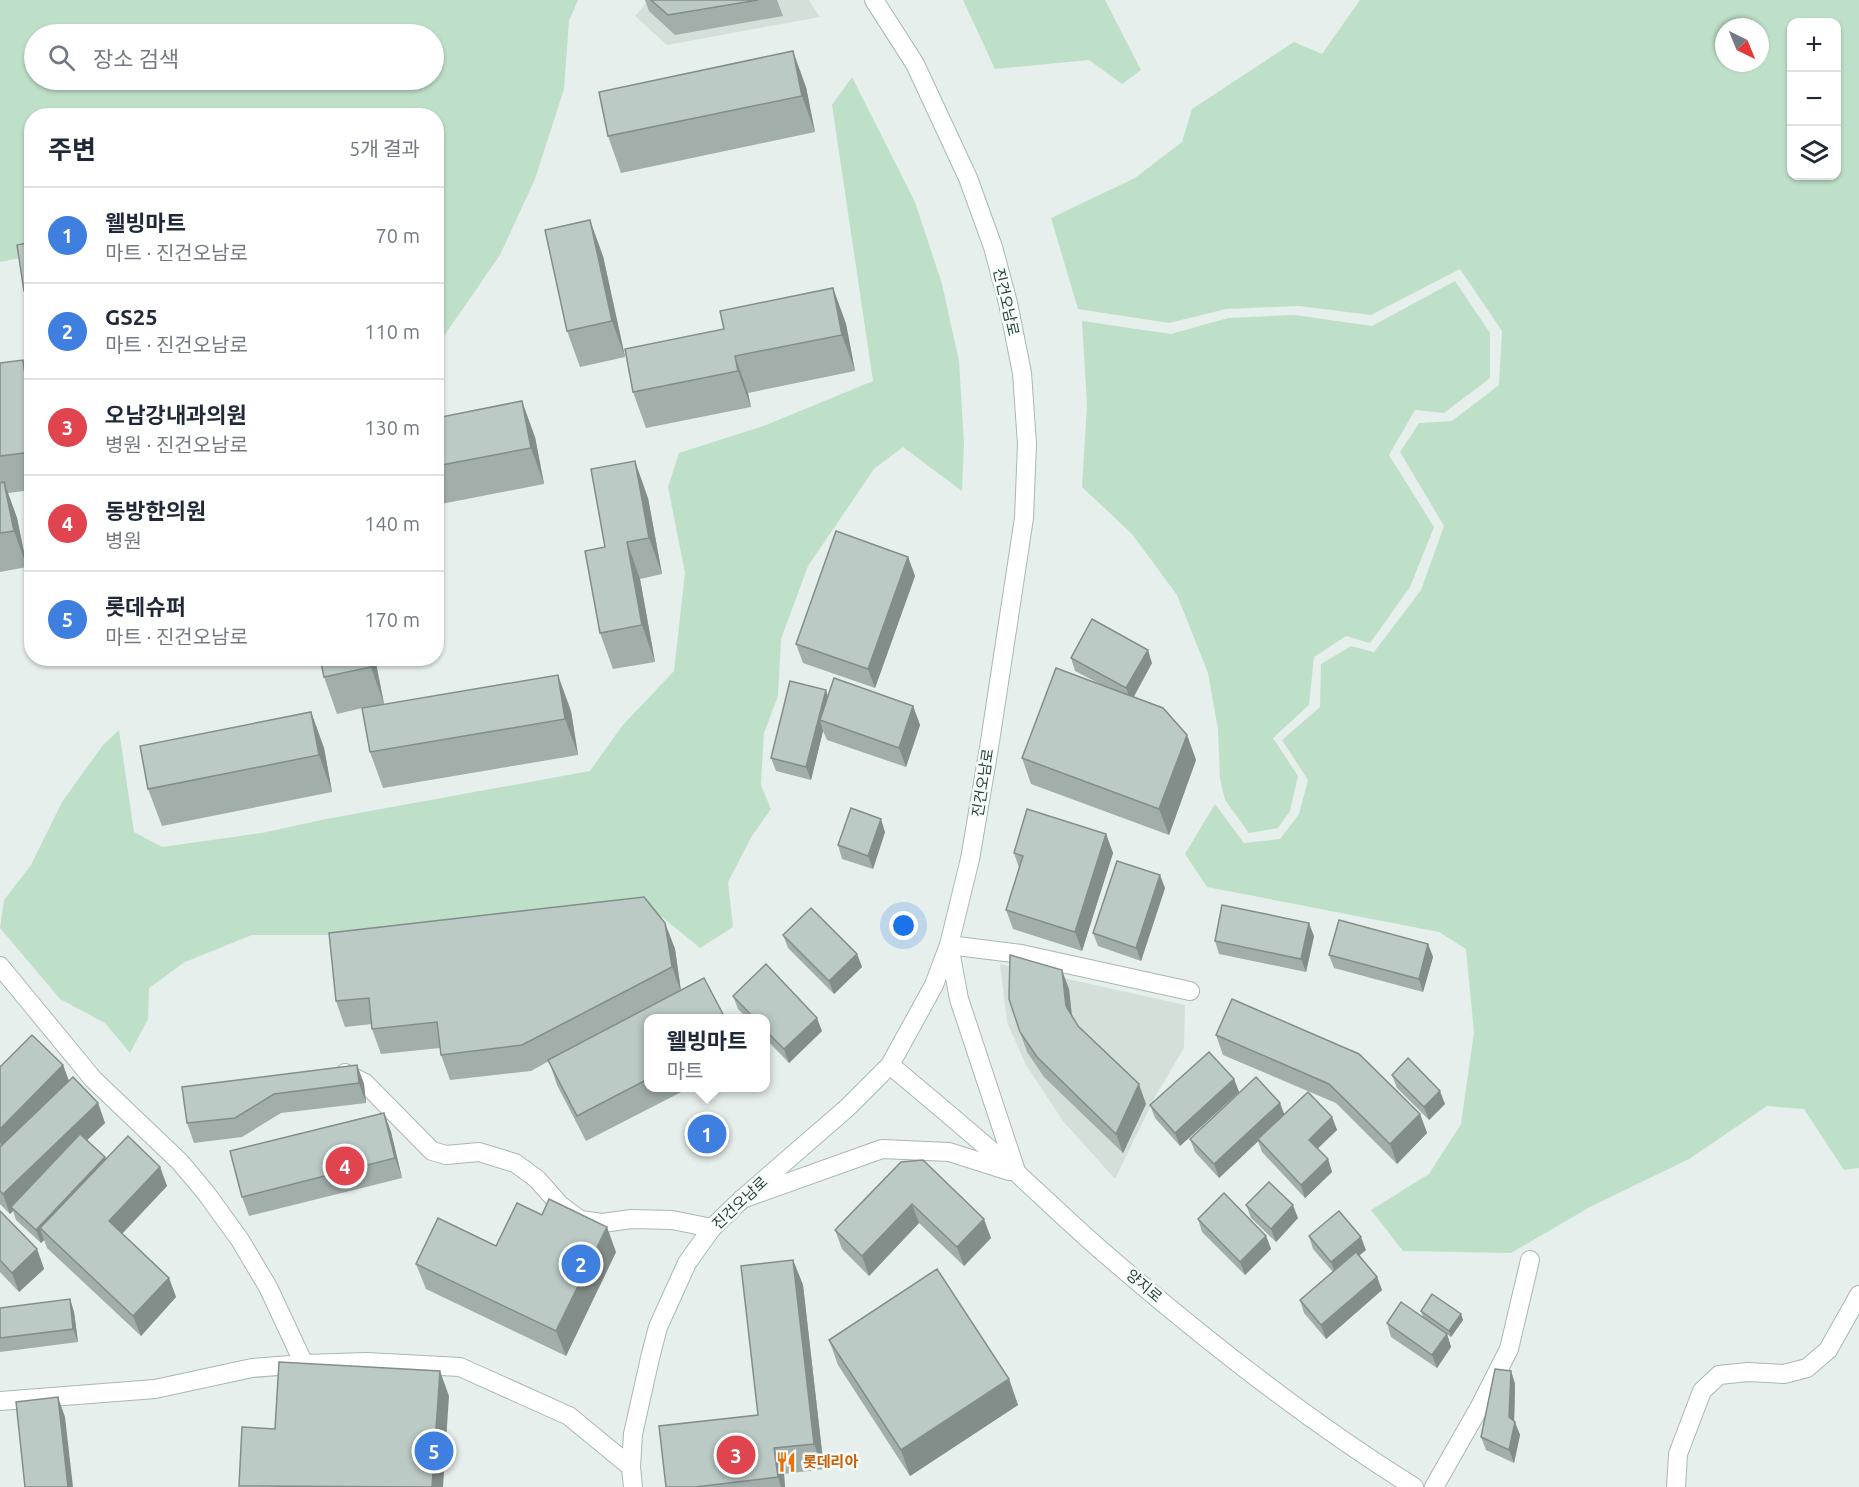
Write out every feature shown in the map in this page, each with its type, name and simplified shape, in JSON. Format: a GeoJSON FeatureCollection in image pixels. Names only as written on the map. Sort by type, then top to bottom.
{"type":"FeatureCollection","features":[{"type":"Feature","properties":{"kind":"street","name":"진건오남로"},"geometry":{"type":"LineString","coordinates":[[633,1487],[631,1467],[633,1434],[658,1327],[687,1263],[712,1228],[741,1200],[848,1108],[890,1065],[934,985],[949,945],[970,859],[1024,518],[1027,444],[1022,373],[1008,303],[993,247],[968,178],[915,64],[874,0]]}},
{"type":"Feature","properties":{"kind":"street"},"geometry":{"type":"LineString","coordinates":[[1017,1173],[960,999],[949,945],[1021,954],[1190,990]]}},
{"type":"Feature","properties":{"kind":"street"},"geometry":{"type":"LineString","coordinates":[[0,966],[93,1079],[180,1162],[206,1193],[240,1240],[267,1287],[303,1364]]}},
{"type":"Feature","properties":{"kind":"street","name":"양지로"},"geometry":{"type":"LineString","coordinates":[[890,1065],[1189,1324],[1305,1413],[1369,1459],[1414,1487]]}},
{"type":"Feature","properties":{"kind":"street"},"geometry":{"type":"LineString","coordinates":[[345,1073],[365,1083],[432,1151],[446,1155],[479,1152],[515,1163],[537,1179],[560,1205],[580,1220],[603,1223],[631,1219],[672,1220],[712,1228]]}},
{"type":"Feature","properties":{"kind":"street"},"geometry":{"type":"LineString","coordinates":[[741,1200],[882,1149],[949,1152],[1017,1173]]}},
{"type":"Feature","properties":{"kind":"street"},"geometry":{"type":"LineString","coordinates":[[1434,1487],[1479,1408],[1509,1349],[1530,1260]]}},
{"type":"Feature","properties":{"kind":"street"},"geometry":{"type":"LineString","coordinates":[[1676,1487],[1678,1454],[1702,1391],[1719,1375],[1748,1372],[1784,1374],[1808,1368],[1827,1350],[1859,1295]]}},
{"type":"Feature","properties":{"kind":"street"},"geometry":{"type":"LineString","coordinates":[[0,1401],[155,1389],[252,1368],[303,1364],[367,1362],[460,1367],[569,1416],[631,1467]]}},
{"type":"Feature","properties":{"kind":"shaded area"},"geometry":{"type":"Polygon","coordinates":[[[649,0],[809,0],[820,17],[667,45],[635,16],[649,0]]]}},
{"type":"Feature","properties":{"kind":"shaded area"},"geometry":{"type":"Polygon","coordinates":[[[1000,964],[1185,1005],[1184,1048],[1155,1097],[1115,1179],[1063,1121],[1026,1065],[1007,1022],[1000,964]]]}},
{"type":"Feature","properties":{"kind":"green space"},"geometry":{"type":"Polygon","coordinates":[[[0,0],[578,0],[569,21],[564,89],[535,179],[500,255],[444,336],[444,108],[24,108],[24,257],[0,262],[0,0]]]}},
{"type":"Feature","properties":{"kind":"green space"},"geometry":{"type":"Polygon","coordinates":[[[963,0],[1105,0],[1141,70],[1122,84],[1089,60],[995,69],[963,0]]]}},
{"type":"Feature","properties":{"kind":"green space"},"geometry":{"type":"Polygon","coordinates":[[[1360,0],[1859,0],[1859,1168],[1844,1170],[1804,1109],[1767,1106],[1689,1159],[1590,1207],[1511,1253],[1403,1251],[1371,1210],[1429,1174],[1461,1124],[1474,1032],[1466,949],[1439,932],[1207,887],[1185,854],[1215,804],[1244,843],[1280,839],[1299,814],[1308,780],[1282,740],[1320,707],[1321,664],[1351,646],[1374,652],[1421,590],[1444,526],[1400,452],[1419,423],[1452,421],[1499,385],[1502,331],[1460,269],[1371,315],[1299,306],[1226,309],[1169,323],[1078,309],[1051,218],[1135,178],[1182,142],[1192,109],[1294,42],[1322,54],[1360,0]]]}},
{"type":"Feature","properties":{"kind":"green space"},"geometry":{"type":"Polygon","coordinates":[[[852,77],[915,202],[942,284],[959,361],[964,443],[962,491],[903,447],[874,469],[808,566],[781,639],[778,696],[764,733],[761,785],[771,809],[752,836],[728,882],[733,927],[700,948],[646,904],[344,935],[252,935],[185,962],[149,988],[148,1019],[130,1053],[105,1023],[60,999],[0,928],[4,900],[31,865],[62,802],[103,745],[119,730],[134,832],[162,847],[262,833],[326,819],[590,771],[622,726],[674,671],[685,573],[668,487],[679,453],[766,425],[873,381],[832,105],[852,77]]]}},
{"type":"Feature","properties":{"kind":"green space"},"geometry":{"type":"Polygon","coordinates":[[[1455,281],[1490,333],[1490,378],[1444,413],[1415,410],[1389,455],[1434,527],[1410,587],[1370,643],[1346,636],[1314,657],[1309,705],[1273,738],[1298,776],[1290,811],[1278,828],[1249,833],[1225,800],[1220,779],[1218,729],[1208,673],[1177,595],[1132,534],[1082,487],[1087,405],[1082,321],[1171,334],[1228,318],[1295,315],[1372,326],[1455,281]]]}},
{"type":"Feature","properties":{"kind":"building"},"geometry":{"type":"Polygon","coordinates":[[[651,0],[758,0],[668,15],[651,0]]]}},
{"type":"Feature","properties":{"kind":"building"},"geometry":{"type":"Polygon","coordinates":[[[793,51],[802,96],[608,136],[599,92],[793,51]]]}},
{"type":"Feature","properties":{"kind":"building"},"geometry":{"type":"Polygon","coordinates":[[[590,220],[612,321],[567,331],[545,230],[590,220]]]}},
{"type":"Feature","properties":{"kind":"building"},"geometry":{"type":"Polygon","coordinates":[[[24,244],[24,291],[17,245],[24,244]]]}},
{"type":"Feature","properties":{"kind":"building"},"geometry":{"type":"Polygon","coordinates":[[[833,288],[842,335],[735,356],[738,371],[633,392],[625,349],[724,329],[720,311],[833,288]]]}},
{"type":"Feature","properties":{"kind":"building"},"geometry":{"type":"Polygon","coordinates":[[[23,360],[24,453],[0,456],[0,363],[23,360]]]}},
{"type":"Feature","properties":{"kind":"building"},"geometry":{"type":"Polygon","coordinates":[[[522,401],[531,448],[444,464],[444,416],[522,401]]]}},
{"type":"Feature","properties":{"kind":"building"},"geometry":{"type":"Polygon","coordinates":[[[635,461],[649,538],[627,542],[642,625],[600,633],[585,551],[605,547],[591,469],[635,461]]]}},
{"type":"Feature","properties":{"kind":"building"},"geometry":{"type":"Polygon","coordinates":[[[4,482],[14,531],[0,533],[0,483],[4,482]]]}},
{"type":"Feature","properties":{"kind":"building"},"geometry":{"type":"Polygon","coordinates":[[[836,531],[908,557],[868,669],[796,644],[836,531]]]}},
{"type":"Feature","properties":{"kind":"building"},"geometry":{"type":"Polygon","coordinates":[[[1092,619],[1148,650],[1126,688],[1071,658],[1092,619]]]}},
{"type":"Feature","properties":{"kind":"building"},"geometry":{"type":"Polygon","coordinates":[[[322,666],[371,666],[371,667],[324,677],[322,666]]]}},
{"type":"Feature","properties":{"kind":"building"},"geometry":{"type":"Polygon","coordinates":[[[1056,668],[1163,708],[1187,735],[1159,809],[1022,758],[1056,668]]]}},
{"type":"Feature","properties":{"kind":"building"},"geometry":{"type":"Polygon","coordinates":[[[558,675],[565,719],[370,752],[362,708],[558,675]]]}},
{"type":"Feature","properties":{"kind":"building"},"geometry":{"type":"Polygon","coordinates":[[[834,678],[913,706],[899,748],[820,720],[834,678]]]}},
{"type":"Feature","properties":{"kind":"building"},"geometry":{"type":"Polygon","coordinates":[[[790,681],[826,690],[806,767],[771,758],[790,681]]]}},
{"type":"Feature","properties":{"kind":"building"},"geometry":{"type":"Polygon","coordinates":[[[311,712],[319,755],[148,789],[140,746],[311,712]]]}},
{"type":"Feature","properties":{"kind":"building"},"geometry":{"type":"Polygon","coordinates":[[[851,808],[881,819],[868,856],[838,845],[851,808]]]}},
{"type":"Feature","properties":{"kind":"building"},"geometry":{"type":"Polygon","coordinates":[[[1027,809],[1106,834],[1075,932],[1006,910],[1023,856],[1014,853],[1027,809]]]}},
{"type":"Feature","properties":{"kind":"building"},"geometry":{"type":"Polygon","coordinates":[[[1117,861],[1160,875],[1136,948],[1093,933],[1117,861]]]}},
{"type":"Feature","properties":{"kind":"building"},"geometry":{"type":"Polygon","coordinates":[[[644,897],[665,923],[672,967],[522,1045],[441,1055],[437,1022],[372,1029],[369,998],[336,1001],[329,933],[644,897]]]}},
{"type":"Feature","properties":{"kind":"building"},"geometry":{"type":"Polygon","coordinates":[[[1222,905],[1309,923],[1301,959],[1215,941],[1222,905]]]}},
{"type":"Feature","properties":{"kind":"building"},"geometry":{"type":"Polygon","coordinates":[[[811,908],[857,954],[829,981],[783,935],[811,908]]]}},
{"type":"Feature","properties":{"kind":"building"},"geometry":{"type":"Polygon","coordinates":[[[1339,920],[1428,944],[1419,979],[1329,955],[1339,920]]]}},
{"type":"Feature","properties":{"kind":"building"},"geometry":{"type":"Polygon","coordinates":[[[1010,955],[1062,970],[1066,1006],[1078,1026],[1139,1084],[1116,1134],[1037,1057],[1020,1032],[1009,999],[1010,955]]]}},
{"type":"Feature","properties":{"kind":"building"},"geometry":{"type":"Polygon","coordinates":[[[766,964],[817,1018],[784,1049],[770,1035],[770,1014],[750,1014],[733,996],[766,964]]]}},
{"type":"Feature","properties":{"kind":"building"},"geometry":{"type":"Polygon","coordinates":[[[704,978],[723,1014],[644,1014],[644,1081],[577,1116],[548,1060],[704,978]]]}},
{"type":"Feature","properties":{"kind":"building"},"geometry":{"type":"Polygon","coordinates":[[[1232,999],[1359,1054],[1420,1114],[1390,1144],[1329,1084],[1216,1035],[1232,999]]]}},
{"type":"Feature","properties":{"kind":"building"},"geometry":{"type":"Polygon","coordinates":[[[32,1035],[63,1065],[0,1129],[0,1067],[32,1035]]]}},
{"type":"Feature","properties":{"kind":"building"},"geometry":{"type":"Polygon","coordinates":[[[1209,1052],[1234,1079],[1175,1133],[1150,1105],[1209,1052]]]}},
{"type":"Feature","properties":{"kind":"building"},"geometry":{"type":"Polygon","coordinates":[[[1408,1058],[1440,1091],[1424,1107],[1392,1075],[1408,1058]]]}},
{"type":"Feature","properties":{"kind":"building"},"geometry":{"type":"Polygon","coordinates":[[[357,1065],[359,1083],[274,1094],[235,1118],[187,1123],[182,1087],[357,1065]]]}},
{"type":"Feature","properties":{"kind":"building"},"geometry":{"type":"Polygon","coordinates":[[[73,1077],[98,1103],[3,1194],[0,1191],[0,1147],[73,1077]]]}},
{"type":"Feature","properties":{"kind":"building"},"geometry":{"type":"Polygon","coordinates":[[[1256,1077],[1280,1103],[1214,1164],[1190,1139],[1256,1077]]]}},
{"type":"Feature","properties":{"kind":"building"},"geometry":{"type":"Polygon","coordinates":[[[1308,1092],[1332,1117],[1309,1140],[1328,1159],[1301,1185],[1258,1139],[1308,1092]]]}},
{"type":"Feature","properties":{"kind":"building"},"geometry":{"type":"Polygon","coordinates":[[[384,1113],[395,1158],[242,1197],[230,1151],[384,1113]]]}},
{"type":"Feature","properties":{"kind":"building"},"geometry":{"type":"Polygon","coordinates":[[[80,1134],[105,1157],[36,1230],[11,1207],[80,1134]]]}},
{"type":"Feature","properties":{"kind":"building"},"geometry":{"type":"Polygon","coordinates":[[[128,1136],[160,1167],[109,1221],[169,1278],[133,1316],[40,1228],[128,1136]]]}},
{"type":"Feature","properties":{"kind":"building"},"geometry":{"type":"Polygon","coordinates":[[[923,1160],[984,1219],[957,1247],[912,1204],[862,1256],[835,1230],[901,1162],[923,1160]]]}},
{"type":"Feature","properties":{"kind":"building"},"geometry":{"type":"Polygon","coordinates":[[[1269,1182],[1293,1205],[1271,1229],[1246,1205],[1269,1182]]]}},
{"type":"Feature","properties":{"kind":"building"},"geometry":{"type":"Polygon","coordinates":[[[1224,1193],[1266,1236],[1240,1262],[1198,1219],[1224,1193]]]}},
{"type":"Feature","properties":{"kind":"building"},"geometry":{"type":"Polygon","coordinates":[[[549,1199],[607,1227],[556,1331],[416,1264],[438,1218],[496,1246],[517,1203],[542,1215],[549,1199]]]}},
{"type":"Feature","properties":{"kind":"building"},"geometry":{"type":"Polygon","coordinates":[[[0,1211],[37,1249],[12,1273],[0,1260],[0,1211]]]}},
{"type":"Feature","properties":{"kind":"building"},"geometry":{"type":"Polygon","coordinates":[[[1339,1211],[1361,1237],[1331,1262],[1309,1236],[1339,1211]]]}},
{"type":"Feature","properties":{"kind":"building"},"geometry":{"type":"Polygon","coordinates":[[[1356,1252],[1377,1277],[1321,1325],[1300,1300],[1356,1252]]]}},
{"type":"Feature","properties":{"kind":"building"},"geometry":{"type":"Polygon","coordinates":[[[793,1260],[814,1444],[774,1448],[778,1477],[695,1487],[666,1487],[659,1426],[758,1415],[741,1266],[793,1260]]]}},
{"type":"Feature","properties":{"kind":"building"},"geometry":{"type":"Polygon","coordinates":[[[937,1269],[1009,1379],[901,1450],[829,1340],[937,1269]]]}},
{"type":"Feature","properties":{"kind":"building"},"geometry":{"type":"Polygon","coordinates":[[[1432,1294],[1461,1314],[1449,1331],[1421,1311],[1432,1294]]]}},
{"type":"Feature","properties":{"kind":"building"},"geometry":{"type":"Polygon","coordinates":[[[70,1299],[73,1329],[0,1338],[0,1308],[70,1299]]]}},
{"type":"Feature","properties":{"kind":"building"},"geometry":{"type":"Polygon","coordinates":[[[1401,1302],[1447,1334],[1432,1355],[1387,1323],[1401,1302]]]}},
{"type":"Feature","properties":{"kind":"building"},"geometry":{"type":"Polygon","coordinates":[[[279,1362],[440,1371],[432,1487],[239,1486],[242,1427],[275,1429],[279,1362]]]}},
{"type":"Feature","properties":{"kind":"building"},"geometry":{"type":"Polygon","coordinates":[[[1495,1369],[1511,1371],[1509,1417],[1515,1422],[1509,1450],[1481,1437],[1495,1369]]]}},
{"type":"Feature","properties":{"kind":"building"},"geometry":{"type":"Polygon","coordinates":[[[58,1397],[68,1487],[25,1487],[16,1402],[58,1397]]]}},
{"type":"Feature","properties":{"kind":"place","name":"웰빙마트"},"geometry":{"type":"Point","coordinates":[707,1134]}},
{"type":"Feature","properties":{"kind":"place","name":"동방한의원"},"geometry":{"type":"Point","coordinates":[345,1166]}},
{"type":"Feature","properties":{"kind":"place","name":"GS25"},"geometry":{"type":"Point","coordinates":[581,1264]}},
{"type":"Feature","properties":{"kind":"place","name":"롯데슈퍼"},"geometry":{"type":"Point","coordinates":[434,1451]}},
{"type":"Feature","properties":{"kind":"place","name":"오남강내과의원"},"geometry":{"type":"Point","coordinates":[736,1455]}},
{"type":"Feature","properties":{"kind":"place","name":"롯데리아"},"geometry":{"type":"Point","coordinates":[786,1462]}}]}
